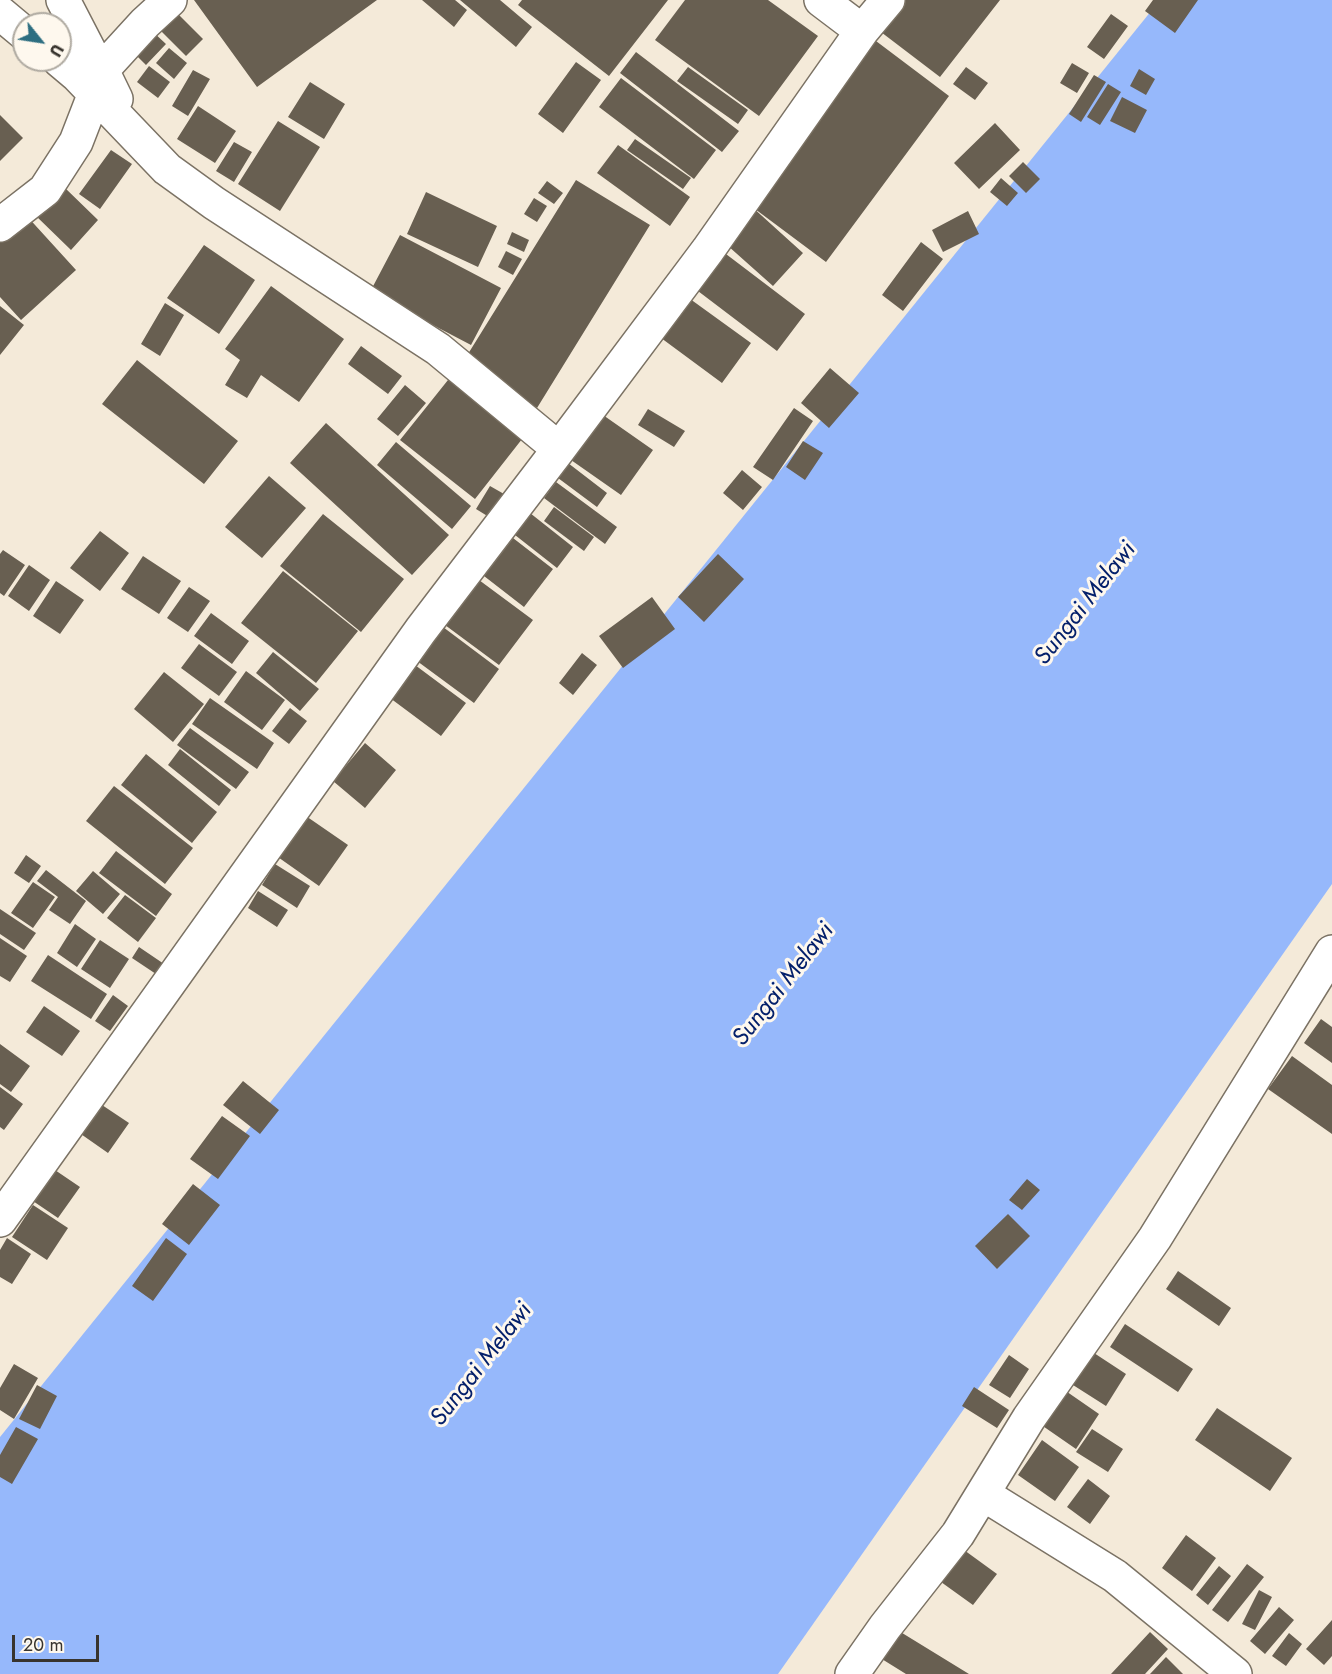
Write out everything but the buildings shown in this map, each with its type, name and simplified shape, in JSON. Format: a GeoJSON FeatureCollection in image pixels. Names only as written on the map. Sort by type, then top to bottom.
{"type":"FeatureCollection","features":[{"type":"Feature","properties":{"kind":"street"},"geometry":{"type":"LineString","coordinates":[[63,0],[85,71],[129,127],[167,169],[214,203],[438,349],[560,449]]}},
{"type":"Feature","properties":{"kind":"street"},"geometry":{"type":"LineString","coordinates":[[0,225],[45,190],[76,142],[85,71],[170,0]]}},
{"type":"Feature","properties":{"kind":"street"},"geometry":{"type":"LineString","coordinates":[[821,0],[862,32]]}},
{"type":"Feature","properties":{"kind":"street"},"geometry":{"type":"LineString","coordinates":[[0,1220],[414,640],[708,250],[862,32],[888,0]]}},
{"type":"Feature","properties":{"kind":"street"},"geometry":{"type":"LineString","coordinates":[[0,14],[12,24]]}},
{"type":"Feature","properties":{"kind":"street"},"geometry":{"type":"LineString","coordinates":[[852,1674],[885,1627],[958,1534],[1029,1418],[1155,1238],[1332,952]]}},
{"type":"Feature","properties":{"kind":"street"},"geometry":{"type":"LineString","coordinates":[[983,1494],[1115,1576],[1235,1674]]}},
{"type":"Feature","properties":{"kind":"water","name":"Sungai Melawi"},"geometry":{"type":"Polygon","coordinates":[[[1160,0],[1332,0],[1332,884],[778,1674],[0,1674],[0,1437],[1160,0]]]}}]}
